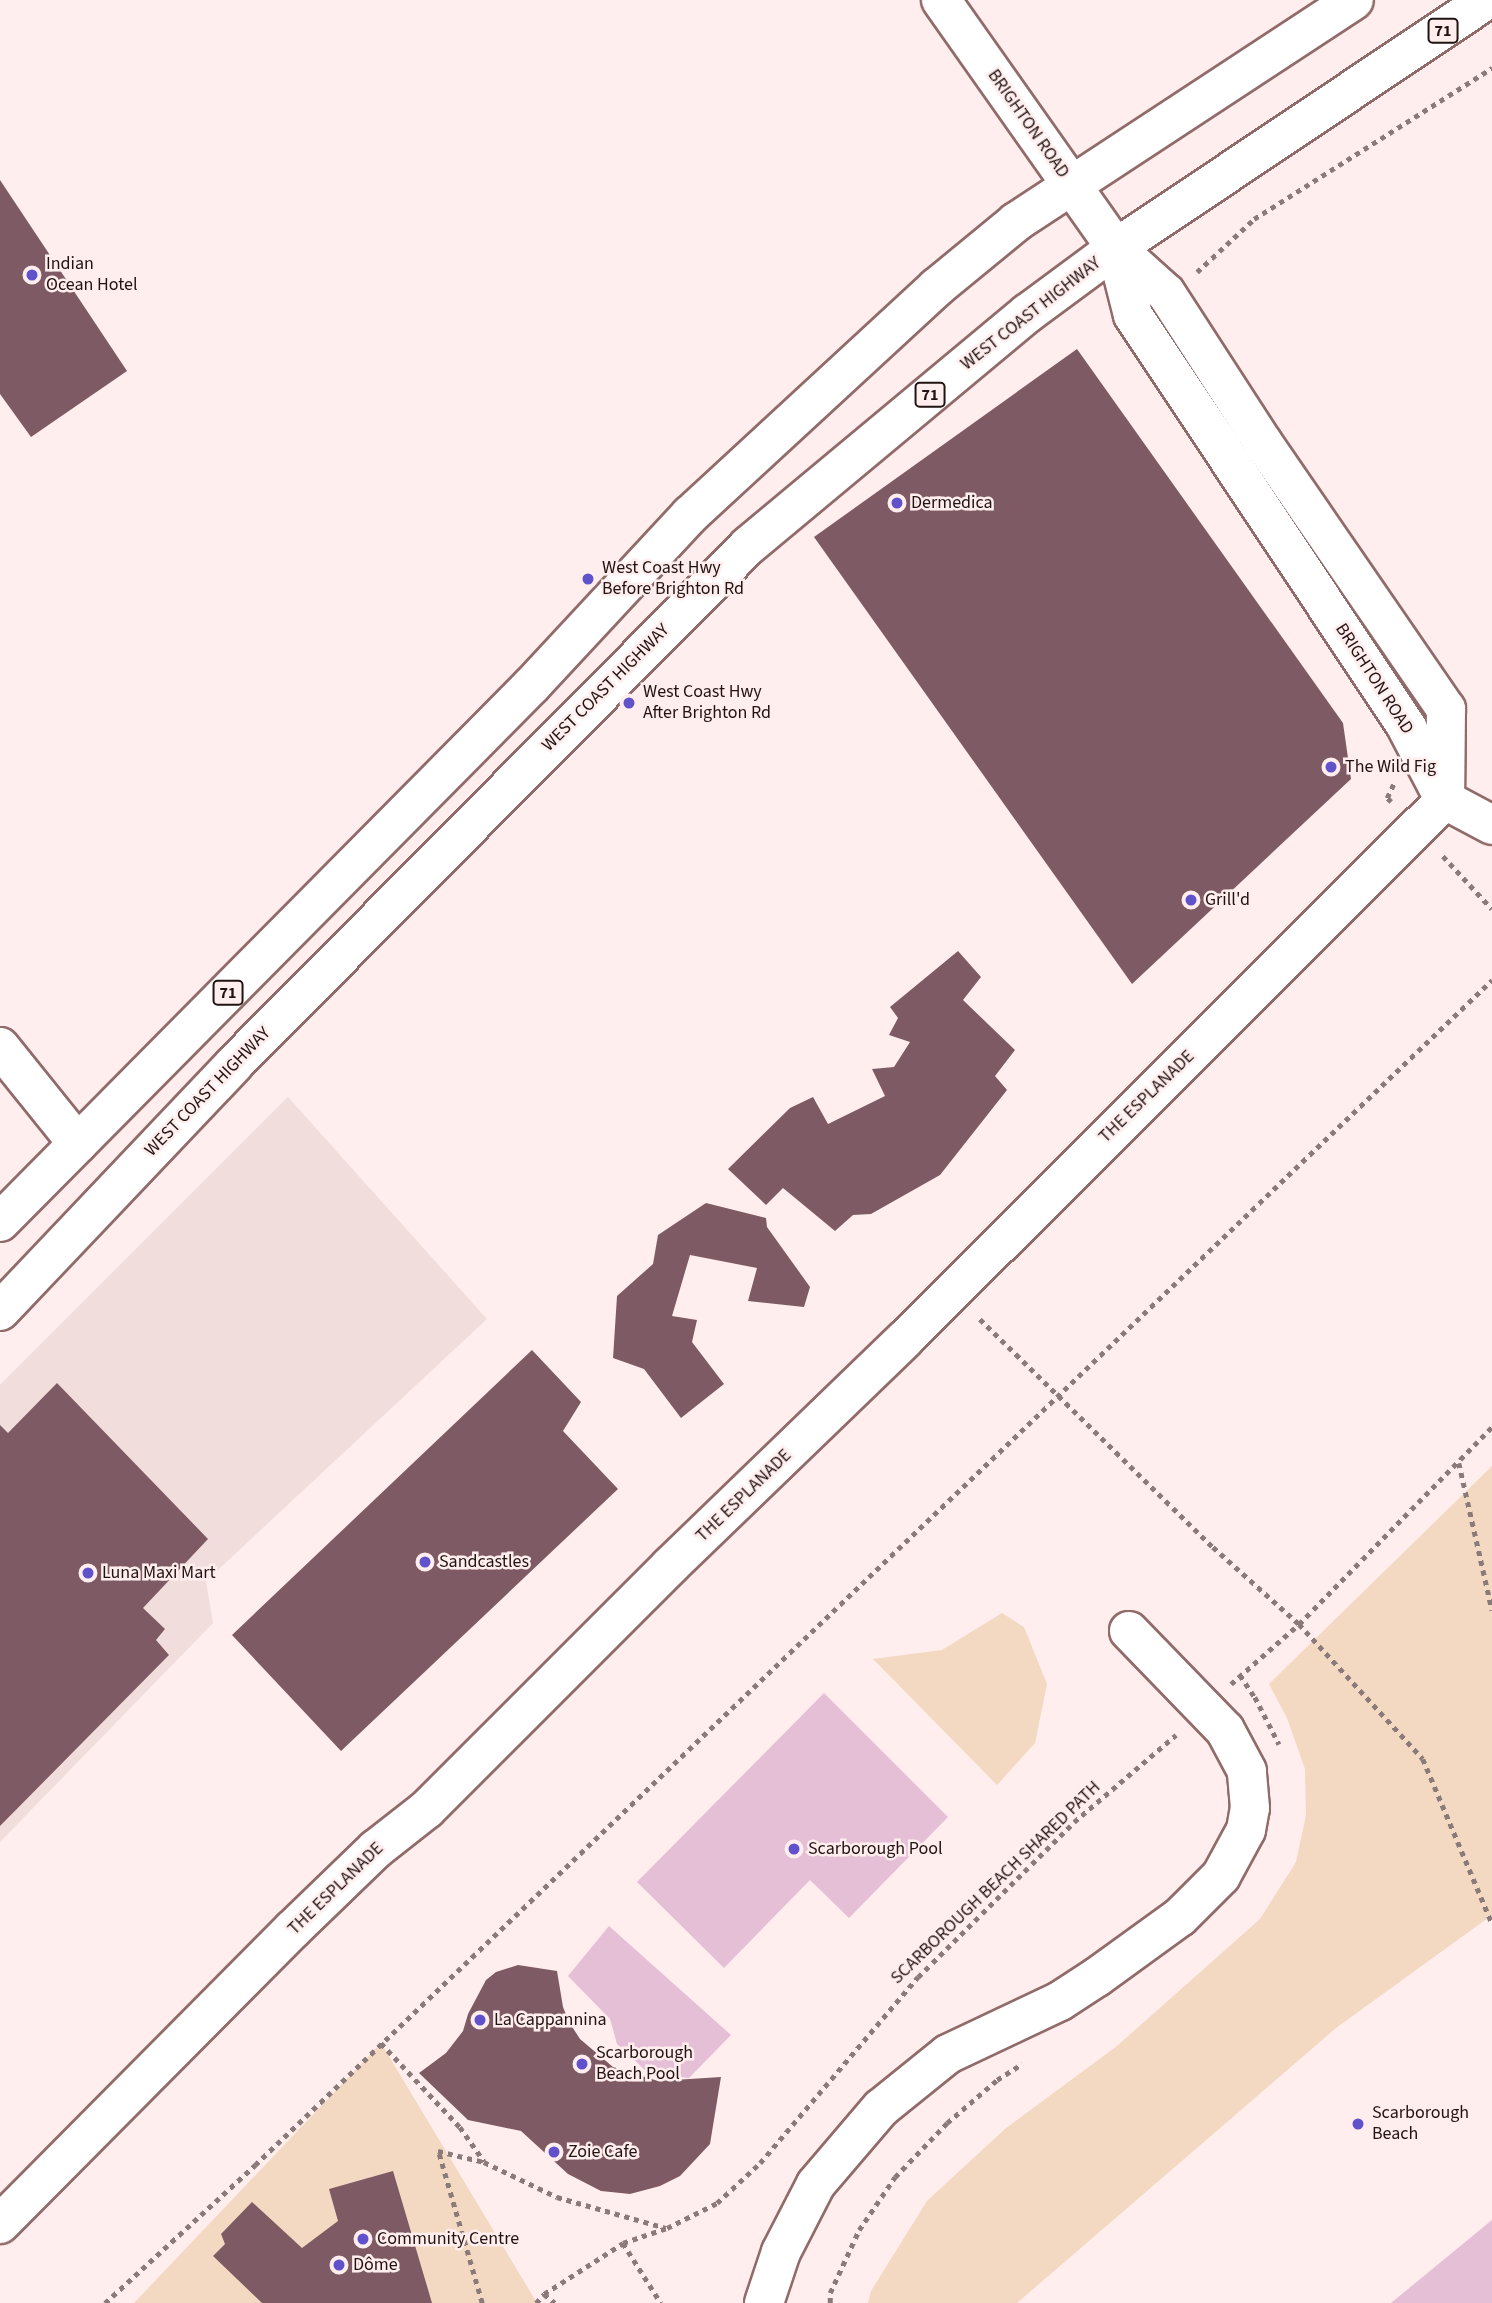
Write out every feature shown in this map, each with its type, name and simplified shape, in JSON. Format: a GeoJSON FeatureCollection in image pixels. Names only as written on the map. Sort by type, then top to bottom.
{"type":"FeatureCollection","features":[{"type":"Feature","properties":{"kind":"main road","name":"BRIGHTON ROAD"},"geometry":{"type":"LineString","coordinates":[[941,0],[1116,248],[1133,315],[1407,728],[1445,800]]}},
{"type":"Feature","properties":{"kind":"main road","name":"71"},"geometry":{"type":"LineString","coordinates":[[0,1222],[532,685],[690,515],[937,287],[1016,222],[1354,0]]}},
{"type":"Feature","properties":{"kind":"main road","name":"WEST COAST HIGHWAY"},"geometry":{"type":"LineString","coordinates":[[0,1311],[243,1054],[748,546],[1028,313],[1116,248],[1487,0]]}},
{"type":"Feature","properties":{"kind":"main road"},"geometry":{"type":"LineString","coordinates":[[1445,800],[1492,825]]}},
{"type":"Feature","properties":{"kind":"main road","name":"THE ESPLANADE"},"geometry":{"type":"LineString","coordinates":[[0,2224],[301,1921],[376,1849],[427,1810],[474,1759],[951,1291],[1445,800]]}},
{"type":"Feature","properties":{"kind":"main road"},"geometry":{"type":"LineString","coordinates":[[0,1047],[78,1144]]}},
{"type":"Feature","properties":{"kind":"main road"},"geometry":{"type":"LineString","coordinates":[[764,2303],[781,2252],[816,2184],[881,2108],[948,2053],[1060,2001],[1107,1970],[1180,1917],[1222,1876],[1246,1830],[1250,1808],[1247,1771],[1225,1730],[1129,1631]]}},
{"type":"Feature","properties":{"kind":"path"},"geometry":{"type":"LineString","coordinates":[[1196,274],[1254,219],[1492,68]]}},
{"type":"Feature","properties":{"kind":"path"},"geometry":{"type":"LineString","coordinates":[[106,2303],[1492,980]]}},
{"type":"Feature","properties":{"kind":"path"},"geometry":{"type":"LineString","coordinates":[[951,1291],[1213,1546],[1299,1623],[1423,1759],[1492,1923]]}},
{"type":"Feature","properties":{"kind":"path","name":"SCARBOROUGH BEACH SHARED PATH"},"geometry":{"type":"LineString","coordinates":[[536,2303],[544,2294],[623,2243],[667,2228],[717,2203],[760,2163],[918,1977],[1074,1822],[1207,1709],[1299,1623],[1492,1427]]}},
{"type":"Feature","properties":{"kind":"path"},"geometry":{"type":"LineString","coordinates":[[1459,1462],[1492,1610]]}},
{"type":"Feature","properties":{"kind":"path"},"geometry":{"type":"LineString","coordinates":[[381,2043],[460,2127],[484,2161]]}},
{"type":"Feature","properties":{"kind":"path"},"geometry":{"type":"LineString","coordinates":[[482,2303],[438,2151],[484,2161],[557,2197],[667,2228]]}},
{"type":"Feature","properties":{"kind":"path"},"geometry":{"type":"LineString","coordinates":[[623,2243],[661,2303]]}},
{"type":"Feature","properties":{"kind":"path"},"geometry":{"type":"LineString","coordinates":[[544,2294],[555,2303]]}},
{"type":"Feature","properties":{"kind":"shaded area"},"geometry":{"type":"Polygon","coordinates":[[[288,1097],[487,1319],[206,1581],[213,1623],[0,1842],[0,1385],[288,1097]]]}},
{"type":"Feature","properties":{"kind":"shaded area"},"geometry":{"type":"Polygon","coordinates":[[[1492,1466],[1492,1915],[1336,2028],[1017,2303],[868,2303],[871,2291],[927,2201],[1005,2129],[1117,2046],[1260,1919],[1296,1862],[1306,1815],[1305,1769],[1287,1718],[1269,1684],[1492,1466]]]}},
{"type":"Feature","properties":{"kind":"shaded area"},"geometry":{"type":"Polygon","coordinates":[[[1002,1613],[1024,1627],[1047,1684],[1035,1743],[997,1785],[873,1659],[942,1650],[1002,1613]]]}},
{"type":"Feature","properties":{"kind":"shaded area","name":"Scarborough Pool"},"geometry":{"type":"Polygon","coordinates":[[[824,1693],[948,1817],[849,1918],[810,1880],[724,1968],[637,1882],[824,1693]]]}},
{"type":"Feature","properties":{"kind":"shaded area"},"geometry":{"type":"Polygon","coordinates":[[[609,1926],[731,2035],[689,2078],[648,2073],[617,2044],[610,2019],[568,1976],[609,1926]]]}},
{"type":"Feature","properties":{"kind":"shaded area"},"geometry":{"type":"Polygon","coordinates":[[[381,2043],[537,2303],[134,2303],[381,2043]]]}},
{"type":"Feature","properties":{"kind":"shaded area"},"geometry":{"type":"Polygon","coordinates":[[[1492,2220],[1492,2303],[1391,2303],[1492,2220]]]}},
{"type":"Feature","properties":{"kind":"building","name":"Indian Ocean Hotel"},"geometry":{"type":"Polygon","coordinates":[[[0,180],[127,371],[31,437],[0,394],[0,180]]]}},
{"type":"Feature","properties":{"kind":"building"},"geometry":{"type":"Polygon","coordinates":[[[1077,349],[1343,723],[1351,779],[1132,984],[814,537],[1077,349]]]}},
{"type":"Feature","properties":{"kind":"building"},"geometry":{"type":"Polygon","coordinates":[[[958,951],[981,977],[963,1000],[1015,1050],[995,1076],[1007,1090],[940,1175],[871,1214],[853,1215],[835,1231],[783,1188],[766,1205],[728,1169],[790,1108],[813,1097],[828,1124],[885,1096],[872,1069],[894,1067],[910,1042],[889,1035],[898,1018],[890,1007],[958,951]]]}},
{"type":"Feature","properties":{"kind":"building"},"geometry":{"type":"Polygon","coordinates":[[[706,1203],[766,1218],[767,1227],[810,1287],[804,1307],[748,1301],[757,1268],[690,1255],[672,1316],[697,1320],[692,1342],[724,1384],[681,1418],[644,1369],[613,1358],[617,1296],[653,1264],[658,1235],[706,1203]]]}},
{"type":"Feature","properties":{"kind":"building","name":"Sandcastles"},"geometry":{"type":"Polygon","coordinates":[[[532,1350],[581,1402],[563,1431],[618,1489],[341,1751],[232,1635],[532,1350]]]}},
{"type":"Feature","properties":{"kind":"building","name":"Luna Maxi Mart"},"geometry":{"type":"Polygon","coordinates":[[[57,1383],[208,1539],[143,1608],[165,1629],[156,1640],[169,1655],[0,1826],[0,1425],[8,1433],[57,1383]]]}},
{"type":"Feature","properties":{"kind":"building"},"geometry":{"type":"Polygon","coordinates":[[[518,1965],[557,1971],[563,2007],[569,2022],[580,2039],[613,2067],[658,2081],[721,2077],[710,2144],[680,2176],[660,2186],[630,2194],[601,2191],[568,2174],[521,2131],[468,2120],[419,2073],[446,2053],[463,2031],[468,2014],[486,1980],[496,1972],[518,1965]]]}},
{"type":"Feature","properties":{"kind":"building","name":"Community Centre"},"geometry":{"type":"Polygon","coordinates":[[[393,2171],[432,2303],[262,2303],[213,2256],[225,2244],[221,2234],[252,2202],[302,2248],[338,2221],[329,2189],[393,2171]]]}},
{"type":"Feature","properties":{"kind":"place","name":"Indian Ocean Hotel"},"geometry":{"type":"Point","coordinates":[32,275]}},
{"type":"Feature","properties":{"kind":"place","name":"Dermedica"},"geometry":{"type":"Point","coordinates":[897,503]}},
{"type":"Feature","properties":{"kind":"place","name":"West Coast Hwy Before Brighton Rd"},"geometry":{"type":"Point","coordinates":[588,579]}},
{"type":"Feature","properties":{"kind":"place","name":"West Coast Hwy After Brighton Rd"},"geometry":{"type":"Point","coordinates":[629,703]}},
{"type":"Feature","properties":{"kind":"place","name":"The Wild Fig"},"geometry":{"type":"Point","coordinates":[1331,767]}},
{"type":"Feature","properties":{"kind":"place","name":"Grill'd"},"geometry":{"type":"Point","coordinates":[1191,900]}},
{"type":"Feature","properties":{"kind":"place","name":"Sandcastles"},"geometry":{"type":"Point","coordinates":[425,1562]}},
{"type":"Feature","properties":{"kind":"place","name":"Luna Maxi Mart"},"geometry":{"type":"Point","coordinates":[88,1573]}},
{"type":"Feature","properties":{"kind":"place","name":"Scarborough Pool"},"geometry":{"type":"Point","coordinates":[794,1849]}},
{"type":"Feature","properties":{"kind":"place","name":"La Cappannina"},"geometry":{"type":"Point","coordinates":[480,2020]}},
{"type":"Feature","properties":{"kind":"place","name":"Scarborough Beach Pool"},"geometry":{"type":"Point","coordinates":[582,2064]}},
{"type":"Feature","properties":{"kind":"place","name":"Scarborough Beach"},"geometry":{"type":"Point","coordinates":[1358,2124]}},
{"type":"Feature","properties":{"kind":"place","name":"Zoie Cafe"},"geometry":{"type":"Point","coordinates":[554,2152]}},
{"type":"Feature","properties":{"kind":"place","name":"Community Centre"},"geometry":{"type":"Point","coordinates":[363,2239]}},
{"type":"Feature","properties":{"kind":"place","name":"Dôme"},"geometry":{"type":"Point","coordinates":[339,2265]}}]}
